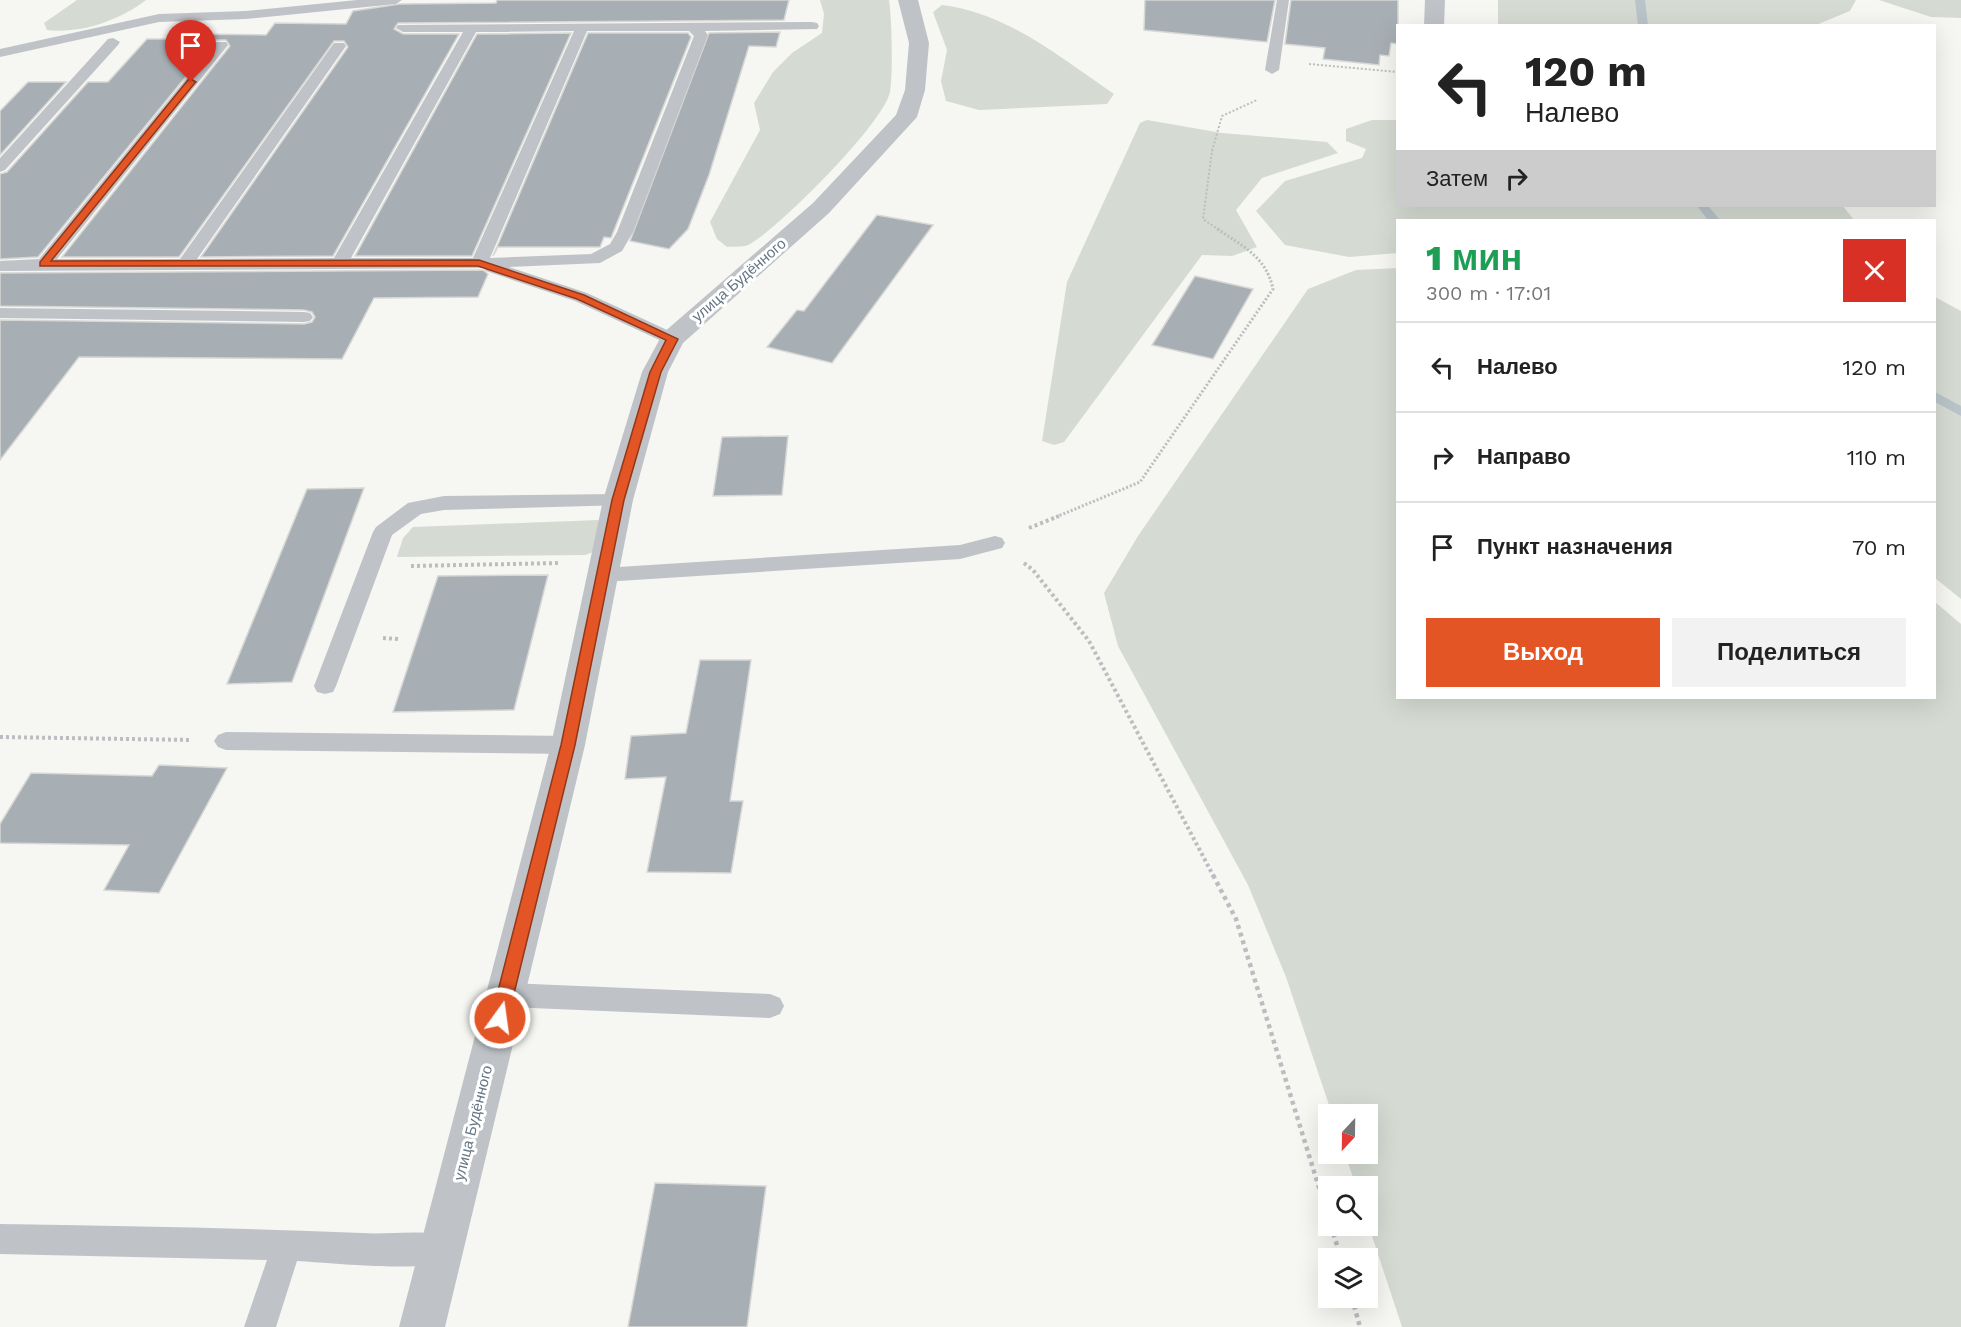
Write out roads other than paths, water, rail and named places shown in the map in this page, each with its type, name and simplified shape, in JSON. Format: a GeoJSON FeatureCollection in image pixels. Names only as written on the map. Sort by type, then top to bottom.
{"type":"FeatureCollection","features":[{"type":"Feature","properties":{"kind":"street","name":"улица Будённого"},"geometry":{"type":"LineString","coordinates":[[422,1327],[568,745],[618,500],[655,372],[672,339],[821,208],[906,117],[915,90],[919,43],[908,0]]}},
{"type":"Feature","properties":{"kind":"street"},"geometry":{"type":"LineString","coordinates":[[1434,0],[1434,24]]}},
{"type":"Feature","properties":{"kind":"lane"},"geometry":{"type":"LineString","coordinates":[[0,52],[159,18],[246,15],[396,0]]}},
{"type":"Feature","properties":{"kind":"lane"},"geometry":{"type":"LineString","coordinates":[[1273,66],[1283,0]]}},
{"type":"Feature","properties":{"kind":"lane"},"geometry":{"type":"LineString","coordinates":[[159,18],[172,3]]}},
{"type":"Feature","properties":{"kind":"lane"},"geometry":{"type":"LineString","coordinates":[[403,28],[812,26]]}},
{"type":"Feature","properties":{"kind":"lane"},"geometry":{"type":"LineString","coordinates":[[0,267],[44,264],[479,263],[594,259],[616,247],[625,232],[701,34],[693,27]]}},
{"type":"Feature","properties":{"kind":"lane"},"geometry":{"type":"LineString","coordinates":[[479,263],[582,28]]}},
{"type":"Feature","properties":{"kind":"lane"},"geometry":{"type":"LineString","coordinates":[[339,264],[471,29]]}},
{"type":"Feature","properties":{"kind":"lane"},"geometry":{"type":"LineString","coordinates":[[0,167],[113,42]]}},
{"type":"Feature","properties":{"kind":"lane"},"geometry":{"type":"LineString","coordinates":[[44,264],[221,45]]}},
{"type":"Feature","properties":{"kind":"lane"},"geometry":{"type":"LineString","coordinates":[[186,264],[339,46]]}},
{"type":"Feature","properties":{"kind":"lane"},"geometry":{"type":"LineString","coordinates":[[479,263],[581,297],[672,339]]}},
{"type":"Feature","properties":{"kind":"lane"},"geometry":{"type":"LineString","coordinates":[[0,313],[304,317]]}},
{"type":"Feature","properties":{"kind":"lane"},"geometry":{"type":"LineString","coordinates":[[325,686],[383,532],[415,508],[444,503],[618,500]]}},
{"type":"Feature","properties":{"kind":"lane"},"geometry":{"type":"LineString","coordinates":[[604,569],[960,552],[995,543]]}},
{"type":"Feature","properties":{"kind":"lane"},"geometry":{"type":"LineString","coordinates":[[226,741],[568,745]]}},
{"type":"Feature","properties":{"kind":"lane"},"geometry":{"type":"LineString","coordinates":[[506,995],[770,1006]]}},
{"type":"Feature","properties":{"kind":"lane"},"geometry":{"type":"LineString","coordinates":[[0,1239],[287,1245],[387,1250],[442,1249]]}},
{"type":"Feature","properties":{"kind":"lane"},"geometry":{"type":"LineString","coordinates":[[260,1327],[287,1245]]}},
{"type":"Feature","properties":{"kind":"waterway"},"geometry":{"type":"LineString","coordinates":[[1640,0],[1643,24]]}},
{"type":"Feature","properties":{"kind":"waterway"},"geometry":{"type":"LineString","coordinates":[[1703,207],[1713,219]]}},
{"type":"Feature","properties":{"kind":"waterway"},"geometry":{"type":"LineString","coordinates":[[1936,397],[1961,412]]}}]}
